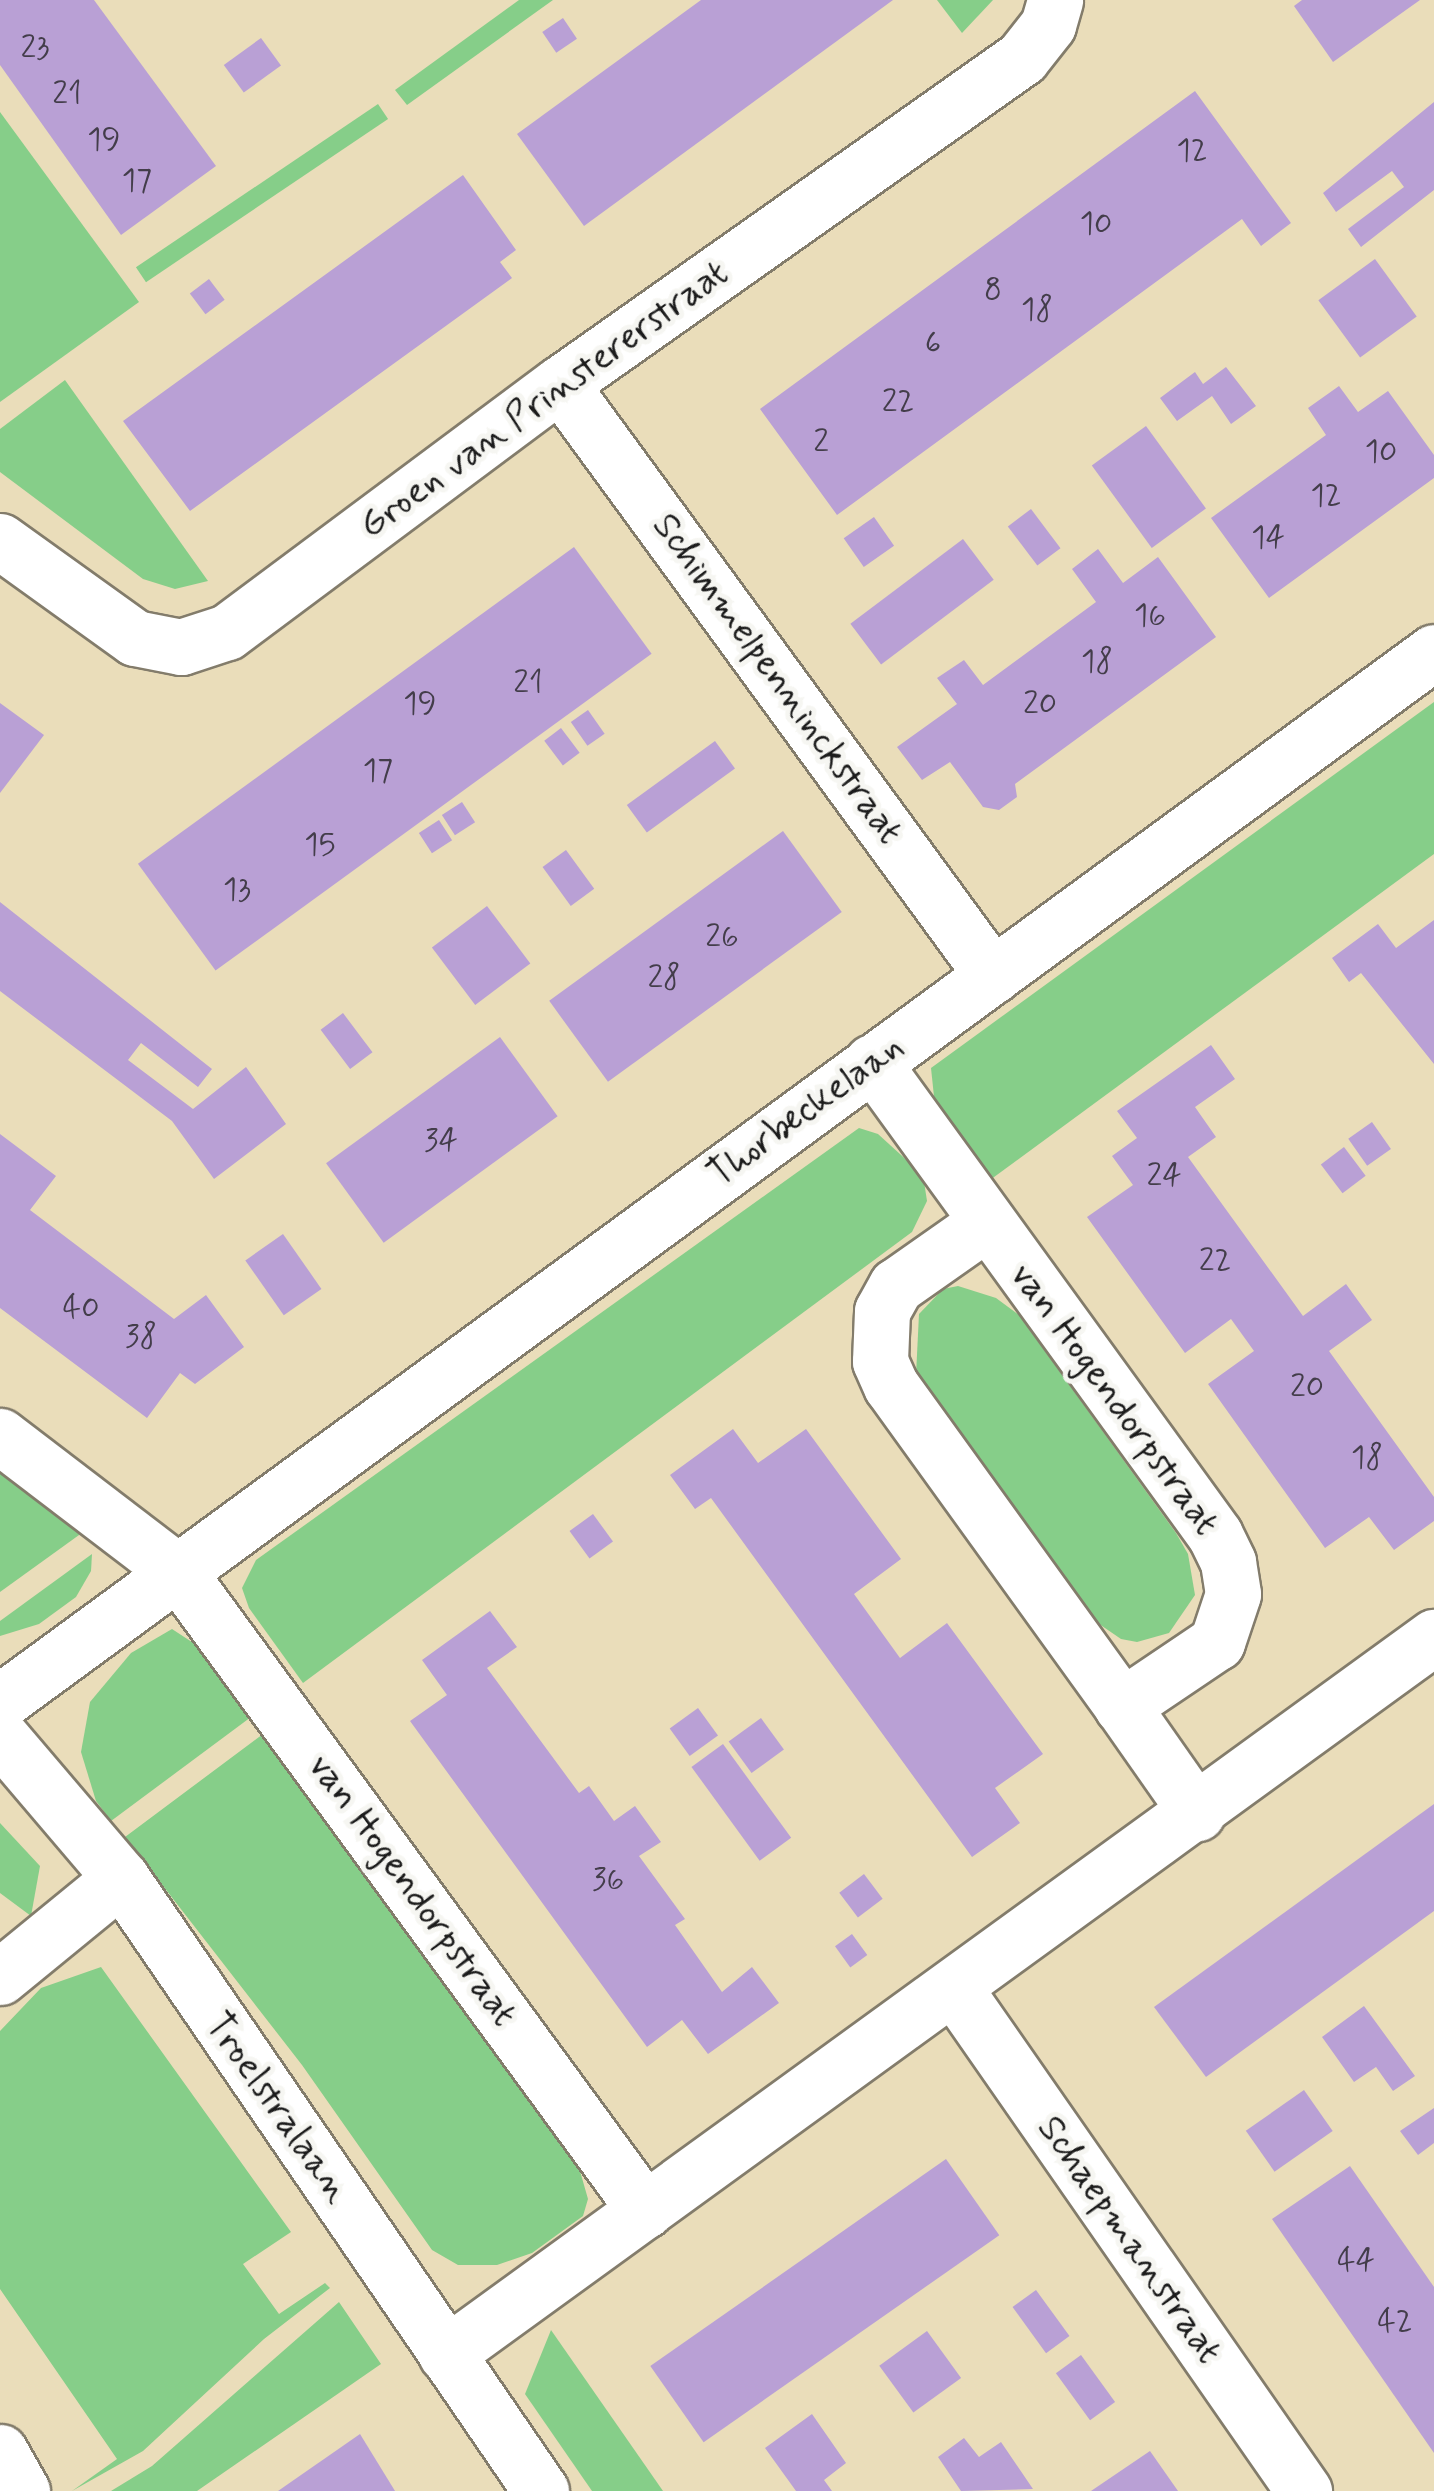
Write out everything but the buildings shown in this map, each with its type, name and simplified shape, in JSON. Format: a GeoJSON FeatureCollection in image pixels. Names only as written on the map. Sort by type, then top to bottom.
{"type":"FeatureCollection","features":[{"type":"Feature","properties":{"kind":"street","name":"Groen van Prinstererstraat"},"geometry":{"type":"LineString","coordinates":[[0,541],[135,638],[165,647],[197,644],[227,632],[560,384],[1022,58],[1048,26],[1055,0]]}},
{"type":"Feature","properties":{"kind":"street","name":"Schimmelpenninckstraat"},"geometry":{"type":"LineString","coordinates":[[560,384],[993,976]]}},
{"type":"Feature","properties":{"kind":"street","name":"Thorbeckelaan"},"geometry":{"type":"LineString","coordinates":[[0,1702],[1434,652]]}},
{"type":"Feature","properties":{"kind":"street","name":"van Hogendorpstraat"},"geometry":{"type":"LineString","coordinates":[[872,1062],[1228,1562],[1233,1594],[1218,1642],[1122,1706]]}},
{"type":"Feature","properties":{"kind":"street","name":"van Hogendorpstraat"},"geometry":{"type":"LineString","coordinates":[[987,1222],[896,1286],[880,1323],[880,1361],[891,1386],[1197,1812]]}},
{"type":"Feature","properties":{"kind":"street"},"geometry":{"type":"LineString","coordinates":[[0,1436],[178,1572]]}},
{"type":"Feature","properties":{"kind":"street","name":"van Hogendorpstraat"},"geometry":{"type":"LineString","coordinates":[[178,1572],[645,2210]]}},
{"type":"Feature","properties":{"kind":"street"},"geometry":{"type":"LineString","coordinates":[[446,2354],[1197,1812],[1434,1636]]}},
{"type":"Feature","properties":{"kind":"street","name":"Troelstralaan"},"geometry":{"type":"LineString","coordinates":[[0,1736],[121,1878],[541,2491]]}},
{"type":"Feature","properties":{"kind":"street"},"geometry":{"type":"LineString","coordinates":[[0,1978],[121,1878]]}},
{"type":"Feature","properties":{"kind":"street","name":"Schaepmanstraat"},"geometry":{"type":"LineString","coordinates":[[954,1988],[1304,2491]]}},
{"type":"Feature","properties":{"kind":"street"},"geometry":{"type":"LineString","coordinates":[[0,2452],[22,2491]]}},
{"type":"Feature","properties":{"kind":"green space"},"geometry":{"type":"Polygon","coordinates":[[[519,0],[553,0],[407,105],[395,90],[519,0]]]}},
{"type":"Feature","properties":{"kind":"green space"},"geometry":{"type":"Polygon","coordinates":[[[937,0],[993,0],[962,33],[937,0]]]}},
{"type":"Feature","properties":{"kind":"green space"},"geometry":{"type":"Polygon","coordinates":[[[378,104],[388,119],[146,282],[136,267],[378,104]]]}},
{"type":"Feature","properties":{"kind":"green space"},"geometry":{"type":"Polygon","coordinates":[[[0,112],[139,302],[0,402],[0,112]]]}},
{"type":"Feature","properties":{"kind":"green space"},"geometry":{"type":"Polygon","coordinates":[[[65,380],[208,581],[175,589],[143,579],[0,472],[0,429],[65,380]]]}},
{"type":"Feature","properties":{"kind":"green space"},"geometry":{"type":"Polygon","coordinates":[[[1434,702],[1434,854],[990,1180],[935,1106],[931,1068],[1434,702]]]}},
{"type":"Feature","properties":{"kind":"green space"},"geometry":{"type":"Polygon","coordinates":[[[859,1128],[878,1134],[923,1175],[927,1201],[912,1232],[303,1683],[249,1608],[242,1588],[256,1560],[859,1128]]]}},
{"type":"Feature","properties":{"kind":"green space"},"geometry":{"type":"Polygon","coordinates":[[[958,1286],[996,1298],[1019,1315],[1176,1533],[1188,1554],[1195,1595],[1169,1633],[1137,1642],[1121,1639],[1086,1615],[916,1375],[919,1314],[943,1289],[958,1286]]]}},
{"type":"Feature","properties":{"kind":"green space"},"geometry":{"type":"Polygon","coordinates":[[[0,1463],[86,1530],[0,1592],[0,1463]]]}},
{"type":"Feature","properties":{"kind":"green space"},"geometry":{"type":"Polygon","coordinates":[[[92,1554],[91,1571],[76,1597],[39,1624],[0,1636],[0,1621],[92,1554]]]}},
{"type":"Feature","properties":{"kind":"green space"},"geometry":{"type":"Polygon","coordinates":[[[172,1629],[201,1648],[251,1717],[111,1821],[96,1801],[81,1752],[90,1702],[131,1653],[172,1629]]]}},
{"type":"Feature","properties":{"kind":"green space"},"geometry":{"type":"Polygon","coordinates":[[[263,1734],[580,2171],[588,2199],[583,2216],[532,2253],[497,2265],[458,2265],[432,2250],[302,2065],[125,1837],[263,1734]]]}},
{"type":"Feature","properties":{"kind":"green space"},"geometry":{"type":"Polygon","coordinates":[[[0,1823],[40,1866],[31,1916],[0,1893],[0,1823]]]}},
{"type":"Feature","properties":{"kind":"green space"},"geometry":{"type":"Polygon","coordinates":[[[101,1967],[291,2232],[243,2264],[279,2314],[325,2283],[330,2288],[264,2339],[143,2451],[72,2491],[117,2459],[0,2289],[0,2031],[41,1988],[101,1967]]]}},
{"type":"Feature","properties":{"kind":"green space"},"geometry":{"type":"Polygon","coordinates":[[[339,2302],[381,2364],[197,2491],[111,2491],[152,2466],[339,2302]]]}},
{"type":"Feature","properties":{"kind":"green space"},"geometry":{"type":"Polygon","coordinates":[[[551,2330],[663,2491],[592,2491],[525,2394],[551,2330]]]}}]}
